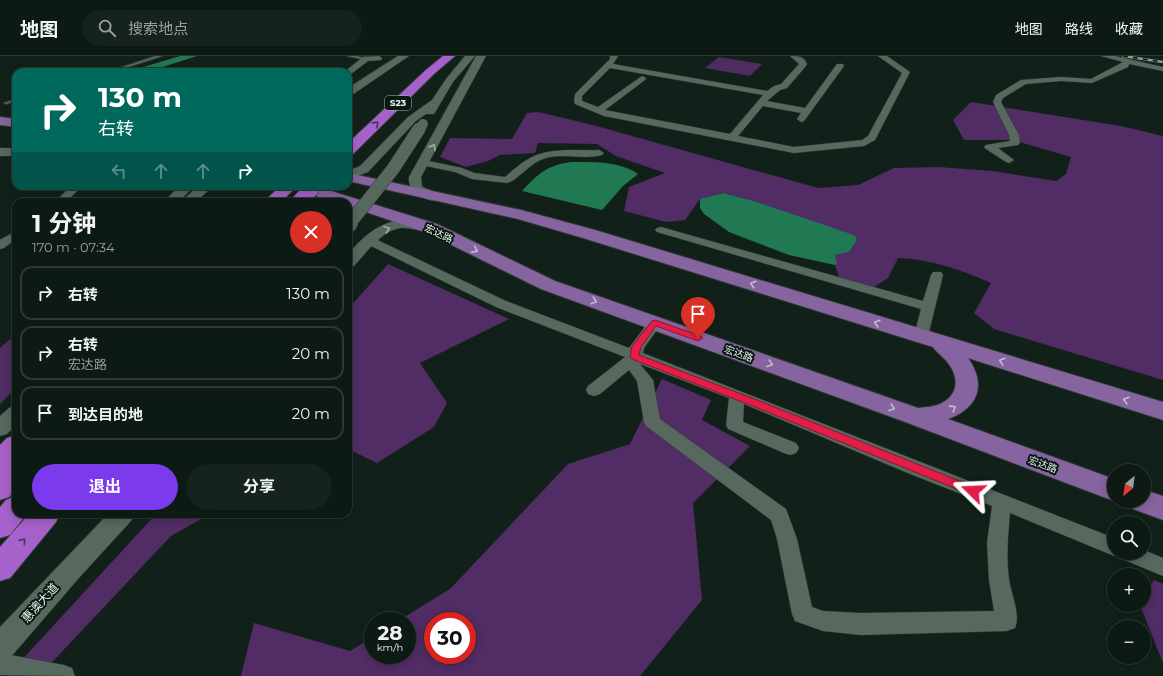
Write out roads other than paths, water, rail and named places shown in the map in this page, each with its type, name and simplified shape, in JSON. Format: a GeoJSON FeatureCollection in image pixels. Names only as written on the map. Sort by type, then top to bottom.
{"type":"FeatureCollection","features":[{"type":"Feature","properties":{"kind":"highway"},"geometry":{"type":"LineString","coordinates":[[420,66],[432,56]]}},
{"type":"Feature","properties":{"kind":"highway","name":"S23"},"geometry":{"type":"LineString","coordinates":[[352,147],[431,71],[450,56]]}},
{"type":"Feature","properties":{"kind":"highway"},"geometry":{"type":"LineString","coordinates":[[276,198],[285,190]]}},
{"type":"Feature","properties":{"kind":"highway"},"geometry":{"type":"LineString","coordinates":[[303,198],[310,190]]}},
{"type":"Feature","properties":{"kind":"highway"},"geometry":{"type":"LineString","coordinates":[[0,461],[12,449]]}},
{"type":"Feature","properties":{"kind":"highway"},"geometry":{"type":"LineString","coordinates":[[0,488],[12,475]]}},
{"type":"Feature","properties":{"kind":"highway"},"geometry":{"type":"LineString","coordinates":[[0,526],[12,512]]}},
{"type":"Feature","properties":{"kind":"highway"},"geometry":{"type":"LineString","coordinates":[[0,568],[43,518]]}},
{"type":"Feature","properties":{"kind":"main road"},"geometry":{"type":"LineString","coordinates":[[3,106],[12,116]]}},
{"type":"Feature","properties":{"kind":"main road"},"geometry":{"type":"LineString","coordinates":[[0,121],[12,119]]}},
{"type":"Feature","properties":{"kind":"main road"},"geometry":{"type":"LineString","coordinates":[[352,177],[435,197],[522,215],[589,234],[1163,411]]}},
{"type":"Feature","properties":{"kind":"main road","name":"宏达路"},"geometry":{"type":"LineString","coordinates":[[313,190],[340,198]]}},
{"type":"Feature","properties":{"kind":"main road","name":"宏达路"},"geometry":{"type":"LineString","coordinates":[[352,201],[388,212],[431,228],[548,285],[1107,487]]}},
{"type":"Feature","properties":{"kind":"main road"},"geometry":{"type":"LineString","coordinates":[[916,417],[949,411],[957,406],[967,394],[968,379],[955,355],[930,339]]}},
{"type":"Feature","properties":{"kind":"main road"},"geometry":{"type":"LineString","coordinates":[[1151,504],[1163,508]]}},
{"type":"Feature","properties":{"kind":"street"},"geometry":{"type":"LineString","coordinates":[[352,220],[393,169],[423,124],[449,80],[470,56]]}},
{"type":"Feature","properties":{"kind":"street"},"geometry":{"type":"LineString","coordinates":[[435,197],[423,192],[415,184],[415,177],[481,56]]}},
{"type":"Feature","properties":{"kind":"street"},"geometry":{"type":"LineString","coordinates":[[614,56],[608,65],[578,96],[578,102],[598,111],[657,124],[732,137],[794,150],[864,143],[872,138],[906,72],[882,56]]}},
{"type":"Feature","properties":{"kind":"street"},"geometry":{"type":"LineString","coordinates":[[732,137],[769,94],[777,88],[784,86],[803,64],[802,61],[794,56]]}},
{"type":"Feature","properties":{"kind":"street"},"geometry":{"type":"LineString","coordinates":[[1105,56],[1163,69]]}},
{"type":"Feature","properties":{"kind":"street"},"geometry":{"type":"LineString","coordinates":[[352,70],[372,58],[400,58]]}},
{"type":"Feature","properties":{"kind":"street"},"geometry":{"type":"LineString","coordinates":[[352,90],[400,58]]}},
{"type":"Feature","properties":{"kind":"street"},"geometry":{"type":"LineString","coordinates":[[352,84],[400,58]]}},
{"type":"Feature","properties":{"kind":"street"},"geometry":{"type":"LineString","coordinates":[[352,96],[386,74],[400,58]]}},
{"type":"Feature","properties":{"kind":"street"},"geometry":{"type":"LineString","coordinates":[[1009,160],[988,147],[1015,143],[1014,135],[997,102],[1000,97],[1024,82],[1033,80],[1061,79],[1092,81],[1125,65],[1126,61]]}},
{"type":"Feature","properties":{"kind":"street"},"geometry":{"type":"LineString","coordinates":[[608,65],[769,94]]}},
{"type":"Feature","properties":{"kind":"street"},"geometry":{"type":"LineString","coordinates":[[801,120],[806,111],[840,66]]}},
{"type":"Feature","properties":{"kind":"street"},"geometry":{"type":"LineString","coordinates":[[618,73],[657,80],[665,75]]}},
{"type":"Feature","properties":{"kind":"street"},"geometry":{"type":"LineString","coordinates":[[598,111],[642,78]]}},
{"type":"Feature","properties":{"kind":"street"},"geometry":{"type":"LineString","coordinates":[[352,174],[364,169],[412,119],[436,102]]}},
{"type":"Feature","properties":{"kind":"street"},"geometry":{"type":"LineString","coordinates":[[762,103],[806,111]]}},
{"type":"Feature","properties":{"kind":"street"},"geometry":{"type":"LineString","coordinates":[[0,152],[12,152]]}},
{"type":"Feature","properties":{"kind":"street"},"geometry":{"type":"LineString","coordinates":[[424,163],[458,170],[472,176],[507,180],[521,168],[544,155],[599,153]]}},
{"type":"Feature","properties":{"kind":"street"},"geometry":{"type":"LineString","coordinates":[[64,198],[73,190]]}},
{"type":"Feature","properties":{"kind":"street"},"geometry":{"type":"LineString","coordinates":[[175,198],[183,190]]}},
{"type":"Feature","properties":{"kind":"street"},"geometry":{"type":"LineString","coordinates":[[192,198],[202,190]]}},
{"type":"Feature","properties":{"kind":"street"},"geometry":{"type":"LineString","coordinates":[[352,259],[369,240],[382,230],[395,226],[411,224],[431,228]]}},
{"type":"Feature","properties":{"kind":"street"},"geometry":{"type":"LineString","coordinates":[[661,230],[929,307]]}},
{"type":"Feature","properties":{"kind":"street"},"geometry":{"type":"LineString","coordinates":[[0,245],[12,237]]}},
{"type":"Feature","properties":{"kind":"street"},"geometry":{"type":"LineString","coordinates":[[369,240],[501,304],[632,359],[737,396],[916,469],[1107,544]]}},
{"type":"Feature","properties":{"kind":"street"},"geometry":{"type":"LineString","coordinates":[[930,339],[929,307],[937,275]]}},
{"type":"Feature","properties":{"kind":"street"},"geometry":{"type":"LineString","coordinates":[[594,390],[632,359],[637,346],[655,323]]}},
{"type":"Feature","properties":{"kind":"street"},"geometry":{"type":"LineString","coordinates":[[632,359],[645,380],[652,422],[779,515],[787,538],[804,614],[823,621],[861,624],[1007,621],[998,580],[997,543],[1002,502]]}},
{"type":"Feature","properties":{"kind":"street"},"geometry":{"type":"LineString","coordinates":[[737,396],[734,425],[790,448]]}},
{"type":"Feature","properties":{"kind":"street"},"geometry":{"type":"LineString","coordinates":[[0,428],[12,417]]}},
{"type":"Feature","properties":{"kind":"street"},"geometry":{"type":"LineString","coordinates":[[75,565],[107,518]]}},
{"type":"Feature","properties":{"kind":"street"},"geometry":{"type":"LineString","coordinates":[[75,565],[119,518]]}},
{"type":"Feature","properties":{"kind":"street"},"geometry":{"type":"LineString","coordinates":[[1146,560],[1163,567]]}},
{"type":"Feature","properties":{"kind":"street","name":"惠澳大道"},"geometry":{"type":"LineString","coordinates":[[0,648],[75,565]]}},
{"type":"Feature","properties":{"kind":"street"},"geometry":{"type":"LineString","coordinates":[[0,664],[64,676]]}},
{"type":"Feature","properties":{"kind":"lane"},"geometry":{"type":"LineString","coordinates":[[122,68],[160,56]]}},
{"type":"Feature","properties":{"kind":"lane"},"geometry":{"type":"LineString","coordinates":[[349,56],[372,58]]}},
{"type":"Feature","properties":{"kind":"railway"},"geometry":{"type":"LineString","coordinates":[[1123,56],[1163,62]]}}]}
